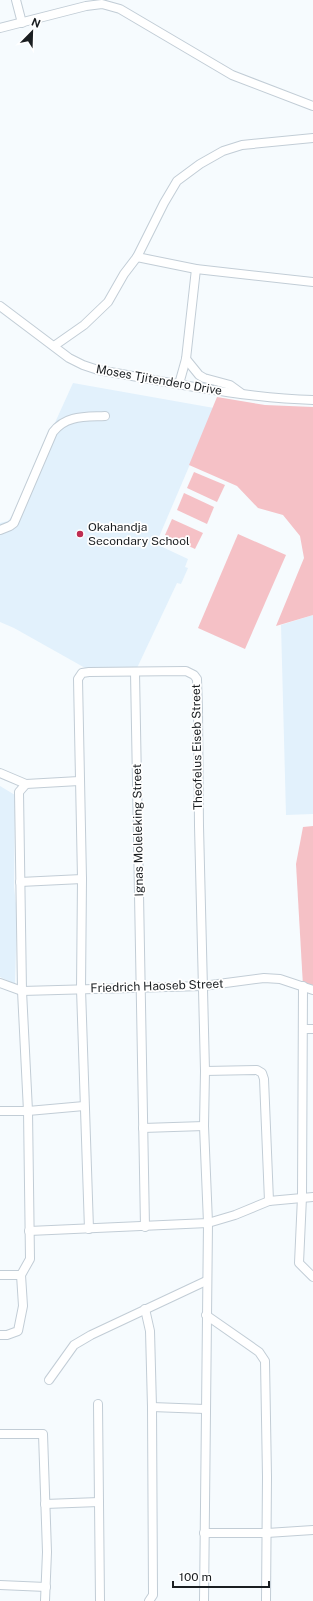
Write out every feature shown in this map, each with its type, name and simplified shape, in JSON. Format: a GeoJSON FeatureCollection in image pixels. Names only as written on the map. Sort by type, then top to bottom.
{"type":"FeatureCollection","features":[{"type":"Feature","properties":{"kind":"street"},"geometry":{"type":"LineString","coordinates":[[16,0],[22,23]]}},
{"type":"Feature","properties":{"kind":"street"},"geometry":{"type":"LineString","coordinates":[[0,28],[86,6],[102,4],[120,9],[232,75],[313,106]]}},
{"type":"Feature","properties":{"kind":"street"},"geometry":{"type":"LineString","coordinates":[[54,346],[84,325],[108,302],[124,274],[138,257],[164,203],[177,181],[200,164],[224,151],[242,145],[313,138]]}},
{"type":"Feature","properties":{"kind":"street"},"geometry":{"type":"LineString","coordinates":[[138,257],[196,269],[313,282]]}},
{"type":"Feature","properties":{"kind":"street"},"geometry":{"type":"LineString","coordinates":[[179,384],[186,358],[196,269]]}},
{"type":"Feature","properties":{"kind":"street","name":"Moses Tjitendero Drive"},"geometry":{"type":"LineString","coordinates":[[0,306],[69,358],[98,370],[243,395],[313,400]]}},
{"type":"Feature","properties":{"kind":"street"},"geometry":{"type":"LineString","coordinates":[[186,358],[199,375],[204,378],[230,385],[243,395]]}},
{"type":"Feature","properties":{"kind":"street"},"geometry":{"type":"LineString","coordinates":[[0,530],[14,523],[53,432],[64,422],[77,417],[105,416]]}},
{"type":"Feature","properties":{"kind":"street","name":"Theofelus Eiseb Street"},"geometry":{"type":"LineString","coordinates":[[89,1229],[81,989],[82,880],[78,679],[82,674],[89,672],[186,671],[194,675],[197,679],[203,986]]}},
{"type":"Feature","properties":{"kind":"street","name":"Ignas Moleleking Street"},"geometry":{"type":"LineString","coordinates":[[136,672],[145,1227]]}},
{"type":"Feature","properties":{"kind":"street"},"geometry":{"type":"LineString","coordinates":[[0,773],[26,784],[79,781]]}},
{"type":"Feature","properties":{"kind":"street"},"geometry":{"type":"LineString","coordinates":[[0,1335],[7,1335],[18,1331],[23,1306],[21,1275],[30,1258],[28,1111],[22,991],[19,792],[26,784]]}},
{"type":"Feature","properties":{"kind":"street"},"geometry":{"type":"LineString","coordinates":[[20,882],[82,880]]}},
{"type":"Feature","properties":{"kind":"street","name":"Friedrich Haoseb Street"},"geometry":{"type":"LineString","coordinates":[[0,982],[22,991],[203,986],[264,978],[280,979],[313,990]]}},
{"type":"Feature","properties":{"kind":"street"},"geometry":{"type":"LineString","coordinates":[[203,986],[205,1072],[204,1126],[208,1223],[206,1281],[204,1601]]}},
{"type":"Feature","properties":{"kind":"street"},"geometry":{"type":"LineString","coordinates":[[303,986],[302,1197],[299,1263],[313,1277]]}},
{"type":"Feature","properties":{"kind":"street"},"geometry":{"type":"LineString","coordinates":[[303,1029],[313,1029]]}},
{"type":"Feature","properties":{"kind":"street"},"geometry":{"type":"LineString","coordinates":[[205,1072],[257,1070],[262,1073],[264,1079],[270,1201]]}},
{"type":"Feature","properties":{"kind":"street"},"geometry":{"type":"LineString","coordinates":[[0,1111],[28,1111],[84,1106]]}},
{"type":"Feature","properties":{"kind":"street"},"geometry":{"type":"LineString","coordinates":[[143,1128],[204,1126]]}},
{"type":"Feature","properties":{"kind":"street"},"geometry":{"type":"LineString","coordinates":[[29,1231],[208,1223],[235,1215],[270,1201],[313,1197]]}},
{"type":"Feature","properties":{"kind":"street"},"geometry":{"type":"LineString","coordinates":[[0,1275],[21,1275]]}},
{"type":"Feature","properties":{"kind":"street"},"geometry":{"type":"LineString","coordinates":[[49,1380],[74,1345],[91,1335],[206,1281]]}},
{"type":"Feature","properties":{"kind":"street"},"geometry":{"type":"LineString","coordinates":[[145,1310],[150,1331],[152,1407],[153,1595],[149,1601]]}},
{"type":"Feature","properties":{"kind":"street"},"geometry":{"type":"LineString","coordinates":[[206,1315],[259,1352],[265,1361],[267,1477],[266,1601]]}},
{"type":"Feature","properties":{"kind":"street"},"geometry":{"type":"LineString","coordinates":[[98,1404],[100,1601]]}},
{"type":"Feature","properties":{"kind":"street"},"geometry":{"type":"LineString","coordinates":[[152,1407],[205,1410]]}},
{"type":"Feature","properties":{"kind":"street"},"geometry":{"type":"LineString","coordinates":[[0,1434],[44,1434],[47,1552],[45,1601]]}},
{"type":"Feature","properties":{"kind":"street"},"geometry":{"type":"LineString","coordinates":[[45,1504],[100,1502]]}},
{"type":"Feature","properties":{"kind":"street"},"geometry":{"type":"LineString","coordinates":[[204,1533],[267,1533],[313,1530]]}},
{"type":"Feature","properties":{"kind":"street"},"geometry":{"type":"LineString","coordinates":[[0,1585],[46,1587]]}},
{"type":"Feature","properties":{"kind":"shaded area","name":"Okahandja Secondary School"},"geometry":{"type":"Polygon","coordinates":[[[73,383],[214,408],[156,544],[188,559],[185,567],[188,568],[181,584],[177,583],[137,668],[87,669],[14,628],[0,622],[0,523],[8,521],[13,515],[73,383]]]}},
{"type":"Feature","properties":{"kind":"shaded area"},"geometry":{"type":"Polygon","coordinates":[[[217,397],[265,405],[313,407],[313,615],[276,626],[304,558],[300,536],[283,515],[258,508],[237,486],[189,465],[217,397]]]}},
{"type":"Feature","properties":{"kind":"shaded area"},"geometry":{"type":"Polygon","coordinates":[[[194,472],[225,485],[217,502],[187,488],[194,472]]]}},
{"type":"Feature","properties":{"kind":"shaded area"},"geometry":{"type":"Polygon","coordinates":[[[184,493],[214,507],[207,524],[177,510],[184,493]]]}},
{"type":"Feature","properties":{"kind":"shaded area"},"geometry":{"type":"Polygon","coordinates":[[[172,519],[203,533],[195,549],[165,535],[172,519]]]}},
{"type":"Feature","properties":{"kind":"shaded area"},"geometry":{"type":"Polygon","coordinates":[[[238,534],[286,555],[245,649],[198,628],[238,534]]]}},
{"type":"Feature","properties":{"kind":"shaded area"},"geometry":{"type":"Polygon","coordinates":[[[313,615],[313,814],[286,815],[281,625],[313,615]]]}},
{"type":"Feature","properties":{"kind":"shaded area"},"geometry":{"type":"Polygon","coordinates":[[[0,786],[15,795],[14,887],[17,913],[15,984],[0,977],[0,786]]]}},
{"type":"Feature","properties":{"kind":"shaded area"},"geometry":{"type":"Polygon","coordinates":[[[313,826],[313,990],[303,986],[296,864],[303,827],[313,826]]]}},
{"type":"Feature","properties":{"kind":"place","name":"Okahandja Secondary School"},"geometry":{"type":"Point","coordinates":[80,534]}}]}
